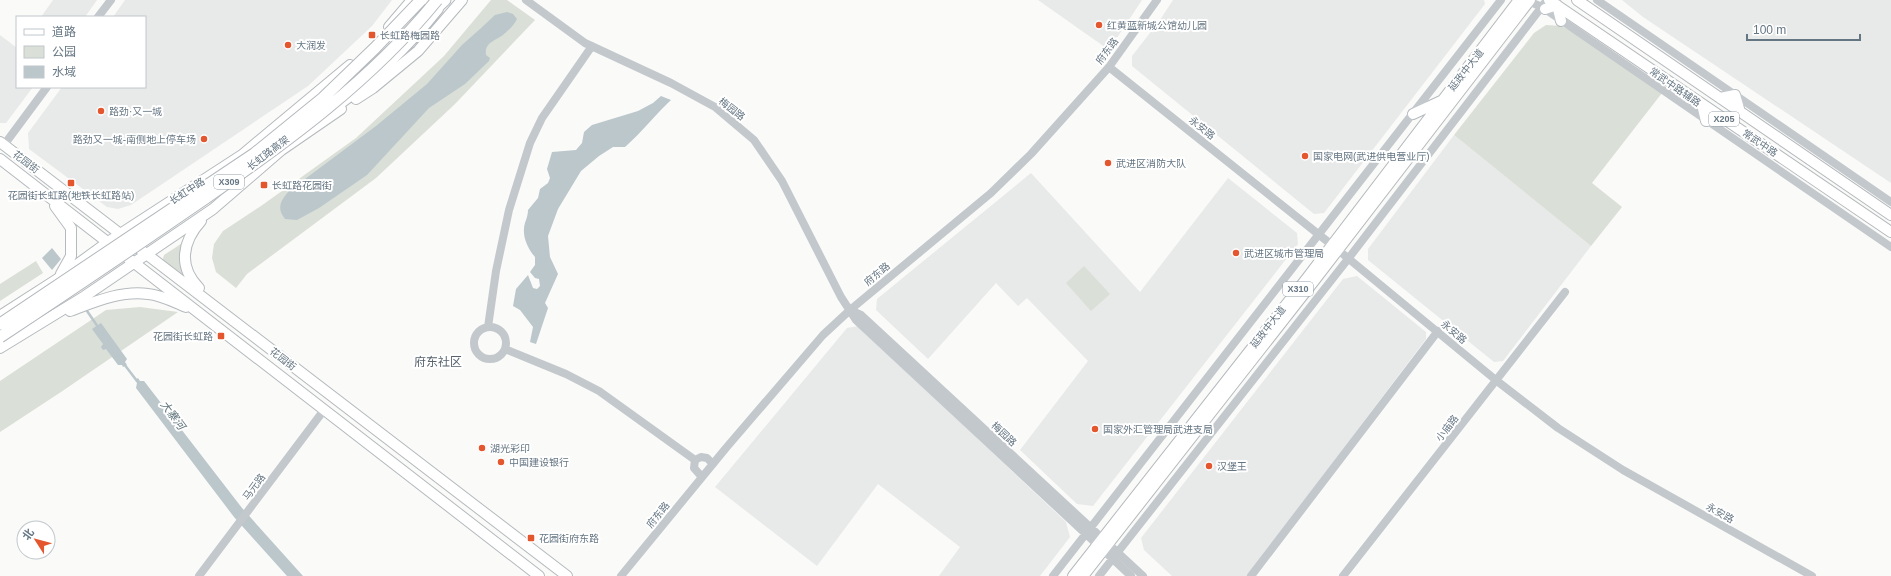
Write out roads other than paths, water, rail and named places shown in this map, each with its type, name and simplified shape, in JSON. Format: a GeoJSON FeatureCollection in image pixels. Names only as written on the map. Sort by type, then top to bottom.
{"type":"FeatureCollection","features":[{"type":"Feature","properties":{"kind":"highway","name":"长虹路高架"},"geometry":{"type":"LineString","coordinates":[[0,324],[254,154],[322,98],[375,48],[421,0]]}},
{"type":"Feature","properties":{"kind":"highway","name":"长虹路高架"},"geometry":{"type":"LineString","coordinates":[[0,337],[104,269],[259,161],[330,106],[414,29],[437,0]]}},
{"type":"Feature","properties":{"kind":"highway"},"geometry":{"type":"LineString","coordinates":[[414,29],[446,0]]}},
{"type":"Feature","properties":{"kind":"main road"},"geometry":{"type":"LineString","coordinates":[[383,34],[405,0]]}},
{"type":"Feature","properties":{"kind":"main road","name":"长虹中路"},"geometry":{"type":"LineString","coordinates":[[65,271],[242,155],[345,70],[383,34],[412,0]]}},
{"type":"Feature","properties":{"kind":"main road"},"geometry":{"type":"LineString","coordinates":[[0,348],[53,317],[88,300],[135,263],[213,209],[301,133],[361,89],[420,32],[446,0]]}},
{"type":"Feature","properties":{"kind":"main road"},"geometry":{"type":"LineString","coordinates":[[280,151],[378,84],[418,51],[462,0]]}},
{"type":"Feature","properties":{"kind":"main road","name":"延政中大道"},"geometry":{"type":"LineString","coordinates":[[1335,247],[1442,100],[1526,0]]}},
{"type":"Feature","properties":{"kind":"main road","name":"延政中大道"},"geometry":{"type":"LineString","coordinates":[[1073,576],[1102,545],[1526,0]]}},
{"type":"Feature","properties":{"kind":"main road","name":"常武中路"},"geometry":{"type":"LineString","coordinates":[[1577,0],[1891,215]]}},
{"type":"Feature","properties":{"kind":"main road"},"geometry":{"type":"LineString","coordinates":[[1548,4],[1561,20]]}},
{"type":"Feature","properties":{"kind":"main road","name":"常武中路"},"geometry":{"type":"LineString","coordinates":[[1548,4],[1702,104],[1891,232]]}},
{"type":"Feature","properties":{"kind":"main road"},"geometry":{"type":"LineString","coordinates":[[1720,98],[1735,95],[1740,112]]}},
{"type":"Feature","properties":{"kind":"main road"},"geometry":{"type":"LineString","coordinates":[[1413,114],[1442,100]]}},
{"type":"Feature","properties":{"kind":"main road"},"geometry":{"type":"LineString","coordinates":[[1702,104],[1706,121],[1723,118]]}},
{"type":"Feature","properties":{"kind":"main road","name":"花园街"},"geometry":{"type":"LineString","coordinates":[[2,144],[214,304],[334,398],[567,576]]}},
{"type":"Feature","properties":{"kind":"main road","name":"花园街"},"geometry":{"type":"LineString","coordinates":[[0,159],[539,576]]}},
{"type":"Feature","properties":{"kind":"main road"},"geometry":{"type":"LineString","coordinates":[[0,316],[56,280],[65,271],[71,256],[71,228],[48,196]]}},
{"type":"Feature","properties":{"kind":"main road"},"geometry":{"type":"LineString","coordinates":[[213,209],[193,231],[186,248],[184,263],[192,282],[214,304]]}},
{"type":"Feature","properties":{"kind":"main road"},"geometry":{"type":"LineString","coordinates":[[154,212],[172,237]]}},
{"type":"Feature","properties":{"kind":"main road"},"geometry":{"type":"LineString","coordinates":[[88,300],[128,294],[148,294],[172,301],[204,316]]}},
{"type":"Feature","properties":{"kind":"main road"},"geometry":{"type":"LineString","coordinates":[[0,352],[53,317]]}},
{"type":"Feature","properties":{"kind":"main road","name":"延政中大道"},"geometry":{"type":"LineString","coordinates":[[1083,576],[1102,545]]}},
{"type":"Feature","properties":{"kind":"street"},"geometry":{"type":"LineString","coordinates":[[99,16],[110,0]]}},
{"type":"Feature","properties":{"kind":"street","name":"梅园路"},"geometry":{"type":"LineString","coordinates":[[526,0],[592,46],[671,83],[715,107],[754,140],[782,181],[841,297],[850,310],[861,315],[1102,545],[1143,576]]}},
{"type":"Feature","properties":{"kind":"street","name":"府东路"},"geometry":{"type":"LineString","coordinates":[[621,576],[702,477],[823,335],[850,310],[991,192],[1031,154],[1109,67],[1157,0]]}},
{"type":"Feature","properties":{"kind":"street"},"geometry":{"type":"LineString","coordinates":[[1053,576],[1501,0]]}},
{"type":"Feature","properties":{"kind":"street"},"geometry":{"type":"LineString","coordinates":[[1099,576],[1548,4],[1526,0]]}},
{"type":"Feature","properties":{"kind":"street"},"geometry":{"type":"LineString","coordinates":[[1596,0],[1891,202]]}},
{"type":"Feature","properties":{"kind":"street","name":"常武中路辅路"},"geometry":{"type":"LineString","coordinates":[[1561,20],[1891,247]]}},
{"type":"Feature","properties":{"kind":"street"},"geometry":{"type":"LineString","coordinates":[[488,327],[496,271],[508,218],[530,143],[542,118],[592,46]]}},
{"type":"Feature","properties":{"kind":"street","name":"永安路"},"geometry":{"type":"LineString","coordinates":[[1109,67],[1318,235],[1335,247],[1497,381],[1558,428],[1588,449],[1812,576]]}},
{"type":"Feature","properties":{"kind":"street"},"geometry":{"type":"LineString","coordinates":[[2,144],[46,88]]}},
{"type":"Feature","properties":{"kind":"street","name":"小庙路"},"geometry":{"type":"LineString","coordinates":[[1343,576],[1497,381],[1565,292]]}},
{"type":"Feature","properties":{"kind":"street"},"geometry":{"type":"LineString","coordinates":[[488,327],[499,329],[505,338],[505,349],[493,359],[488,359],[479,355],[475,350],[474,340],[479,331],[488,327]]}},
{"type":"Feature","properties":{"kind":"street"},"geometry":{"type":"LineString","coordinates":[[1251,576],[1438,331]]}},
{"type":"Feature","properties":{"kind":"street"},"geometry":{"type":"LineString","coordinates":[[505,349],[566,374],[598,391],[695,460]]}},
{"type":"Feature","properties":{"kind":"street","name":"马元路"},"geometry":{"type":"LineString","coordinates":[[199,576],[324,410]]}},
{"type":"Feature","properties":{"kind":"street"},"geometry":{"type":"LineString","coordinates":[[695,460],[700,457],[707,458],[713,464]]}},
{"type":"Feature","properties":{"kind":"street"},"geometry":{"type":"LineString","coordinates":[[695,460],[694,468],[702,477]]}},
{"type":"Feature","properties":{"kind":"street","name":"梅园路"},"geometry":{"type":"LineString","coordinates":[[1115,555],[1131,576]]}},
{"type":"Feature","properties":{"kind":"water"},"geometry":{"type":"Polygon","coordinates":[[[507,12],[513,14],[517,19],[516,21],[506,32],[489,44],[486,55],[490,58],[489,61],[465,84],[429,108],[367,175],[319,208],[297,220],[285,219],[280,208],[282,201],[289,191],[376,126],[427,84],[462,45],[495,15],[507,12]]]}},
{"type":"Feature","properties":{"kind":"water"},"geometry":{"type":"Polygon","coordinates":[[[661,96],[671,100],[625,147],[613,147],[581,171],[558,209],[548,236],[550,257],[558,274],[545,303],[548,308],[536,344],[530,342],[533,327],[520,310],[513,306],[516,289],[528,275],[533,288],[537,289],[540,286],[539,279],[535,278],[530,272],[535,265],[535,257],[525,240],[524,227],[528,210],[538,198],[540,189],[548,183],[550,178],[547,169],[552,152],[576,150],[582,143],[584,132],[592,125],[638,111],[653,103],[661,96]]]}},
{"type":"Feature","properties":{"kind":"water"},"geometry":{"type":"Polygon","coordinates":[[[52,248],[61,259],[52,270],[42,258],[52,248]]]}},
{"type":"Feature","properties":{"kind":"water"},"geometry":{"type":"Polygon","coordinates":[[[101,323],[127,359],[125,362],[127,365],[123,367],[122,365],[118,365],[106,349],[103,350],[101,347],[103,344],[92,329],[101,323]]]}},
{"type":"Feature","properties":{"kind":"water"},"geometry":{"type":"Polygon","coordinates":[[[138,378],[140,381],[144,381],[242,508],[303,576],[287,576],[234,517],[136,388],[137,383],[135,380],[138,378]]]}},
{"type":"Feature","properties":{"kind":"waterway","name":"大寨河"},"geometry":{"type":"LineString","coordinates":[[85,308],[98,327]]}},
{"type":"Feature","properties":{"kind":"waterway","name":"大寨河"},"geometry":{"type":"LineString","coordinates":[[124,364],[137,381]]}},
{"type":"Feature","properties":{"kind":"place","name":"红黄蓝新城公馆幼儿园"},"geometry":{"type":"Point","coordinates":[1099,25]}},
{"type":"Feature","properties":{"kind":"place","name":"长虹路梅园路"},"geometry":{"type":"Point","coordinates":[372,35]}},
{"type":"Feature","properties":{"kind":"place","name":"大润发"},"geometry":{"type":"Point","coordinates":[288,45]}},
{"type":"Feature","properties":{"kind":"place","name":"路劲·又一城"},"geometry":{"type":"Point","coordinates":[101,111]}},
{"type":"Feature","properties":{"kind":"place","name":"路劲又一城-南侧地上停车场"},"geometry":{"type":"Point","coordinates":[204,139]}},
{"type":"Feature","properties":{"kind":"place","name":"国家电网(武进供电营业厅)"},"geometry":{"type":"Point","coordinates":[1305,156]}},
{"type":"Feature","properties":{"kind":"place","name":"武进区消防大队"},"geometry":{"type":"Point","coordinates":[1108,163]}},
{"type":"Feature","properties":{"kind":"place","name":"花园街长虹路(地铁长虹路站)"},"geometry":{"type":"Point","coordinates":[71,183]}},
{"type":"Feature","properties":{"kind":"place","name":"长虹路花园街"},"geometry":{"type":"Point","coordinates":[264,185]}},
{"type":"Feature","properties":{"kind":"place","name":"武进区城市管理局"},"geometry":{"type":"Point","coordinates":[1236,253]}},
{"type":"Feature","properties":{"kind":"place","name":"花园街长虹路"},"geometry":{"type":"Point","coordinates":[221,336]}},
{"type":"Feature","properties":{"kind":"place","name":"国家外汇管理局武进支局"},"geometry":{"type":"Point","coordinates":[1095,429]}},
{"type":"Feature","properties":{"kind":"place","name":"湖光彩印"},"geometry":{"type":"Point","coordinates":[482,448]}},
{"type":"Feature","properties":{"kind":"place","name":"中国建设银行"},"geometry":{"type":"Point","coordinates":[501,462]}},
{"type":"Feature","properties":{"kind":"place","name":"汉堡王"},"geometry":{"type":"Point","coordinates":[1209,466]}},
{"type":"Feature","properties":{"kind":"place","name":"花园街府东路"},"geometry":{"type":"Point","coordinates":[531,538]}},
{"type":"Feature","properties":{"kind":"district","name":"府东社区"},"geometry":{"type":"Point","coordinates":[438,362]}}]}
